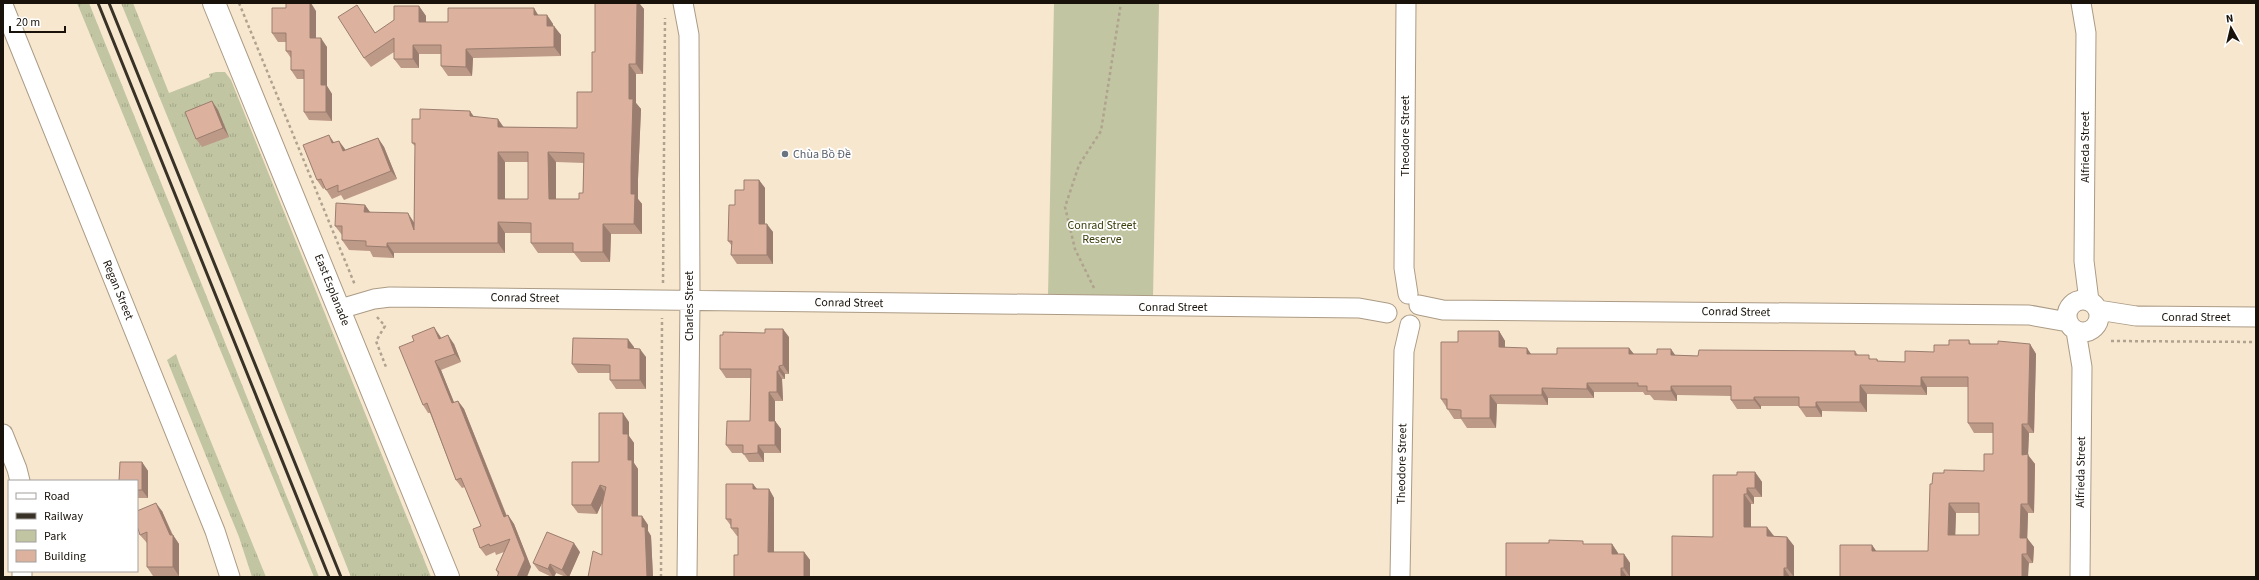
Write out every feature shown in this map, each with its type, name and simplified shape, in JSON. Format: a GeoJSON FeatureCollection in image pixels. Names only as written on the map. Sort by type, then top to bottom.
{"type":"FeatureCollection","features":[{"type":"Feature","properties":{"kind":"street","name":"East Esplanade"},"geometry":{"type":"LineString","coordinates":[[214,3],[448,577]]}},
{"type":"Feature","properties":{"kind":"street","name":"Charles Street"},"geometry":{"type":"LineString","coordinates":[[684,3],[689,35],[690,300],[687,577]]}},
{"type":"Feature","properties":{"kind":"street","name":"Charles Street"},"geometry":{"type":"LineString","coordinates":[[689,35],[695,3]]}},
{"type":"Feature","properties":{"kind":"street","name":"Theodore Street"},"geometry":{"type":"LineString","coordinates":[[1400,577],[1404,351],[1403,309],[1406,3]]}},
{"type":"Feature","properties":{"kind":"street","name":"Alfrieda Street"},"geometry":{"type":"LineString","coordinates":[[2080,577],[2086,33],[2081,3]]}},
{"type":"Feature","properties":{"kind":"street","name":"Alfrieda Street"},"geometry":{"type":"LineString","coordinates":[[2086,33],[2092,3]]}},
{"type":"Feature","properties":{"kind":"street","name":"Regan Street"},"geometry":{"type":"LineString","coordinates":[[3,5],[215,531],[230,577]]}},
{"type":"Feature","properties":{"kind":"street","name":"Conrad Street"},"geometry":{"type":"LineString","coordinates":[[340,309],[374,299],[390,297],[1443,310],[2256,317]]}},
{"type":"Feature","properties":{"kind":"street"},"geometry":{"type":"LineString","coordinates":[[3,434],[13,474]]}},
{"type":"Feature","properties":{"kind":"path"},"geometry":{"type":"LineString","coordinates":[[1103,306],[1075,249],[1065,207],[1079,165],[1102,131],[1121,3]]}},
{"type":"Feature","properties":{"kind":"path"},"geometry":{"type":"LineString","coordinates":[[2111,341],[2256,342]]}},
{"type":"Feature","properties":{"kind":"green space"},"geometry":{"type":"Polygon","coordinates":[[[77,3],[89,3],[319,577],[314,577],[77,3]]]}},
{"type":"Feature","properties":{"kind":"green space"},"geometry":{"type":"Polygon","coordinates":[[[121,3],[133,3],[169,93],[210,77],[209,74],[216,72],[225,72],[231,80],[431,577],[351,577],[232,275],[121,3]]]}},
{"type":"Feature","properties":{"kind":"green space","name":"Conrad Street Reserve"},"geometry":{"type":"Polygon","coordinates":[[[1054,3],[1159,3],[1153,297],[1048,295],[1054,3]]]}},
{"type":"Feature","properties":{"kind":"green space"},"geometry":{"type":"Polygon","coordinates":[[[176,354],[266,577],[252,577],[239,537],[167,360],[176,354]]]}},
{"type":"Feature","properties":{"kind":"building"},"geometry":{"type":"Polygon","coordinates":[[[286,3],[310,3],[310,38],[321,38],[321,85],[326,85],[326,112],[304,112],[304,70],[291,70],[291,51],[286,51],[286,33],[272,33],[272,8],[286,8],[286,3]]]}},
{"type":"Feature","properties":{"kind":"building"},"geometry":{"type":"Polygon","coordinates":[[[595,3],[637,3],[636,64],[629,64],[629,99],[633,99],[631,194],[635,194],[634,224],[603,224],[603,252],[573,252],[573,243],[531,243],[531,223],[498,222],[498,243],[387,243],[387,247],[366,246],[366,241],[342,240],[342,226],[335,226],[336,203],[365,205],[364,212],[408,213],[414,230],[415,143],[412,143],[412,119],[420,119],[420,109],[470,111],[470,116],[498,119],[498,127],[577,128],[577,92],[592,92],[592,52],[595,52],[595,3]],[[498,152],[498,199],[528,199],[528,152],[498,152]],[[548,152],[549,199],[579,199],[579,193],[583,193],[584,153],[548,152]]]}},
{"type":"Feature","properties":{"kind":"building"},"geometry":{"type":"Polygon","coordinates":[[[357,5],[375,33],[394,20],[394,6],[419,6],[419,22],[448,22],[448,8],[534,8],[534,15],[547,15],[547,26],[554,26],[554,47],[466,49],[466,67],[441,66],[441,45],[413,45],[413,59],[394,59],[394,38],[364,58],[338,17],[357,5]]]}},
{"type":"Feature","properties":{"kind":"building"},"geometry":{"type":"Polygon","coordinates":[[[212,101],[223,128],[196,139],[185,112],[212,101]]]}},
{"type":"Feature","properties":{"kind":"building"},"geometry":{"type":"Polygon","coordinates":[[[329,135],[332,143],[339,141],[343,151],[378,138],[391,171],[338,192],[338,185],[326,190],[321,179],[317,180],[303,145],[329,135]]]}},
{"type":"Feature","properties":{"kind":"building"},"geometry":{"type":"Polygon","coordinates":[[[744,180],[759,180],[759,224],[767,224],[767,255],[731,255],[732,241],[728,241],[729,205],[735,205],[735,190],[744,190],[744,180]]]}},
{"type":"Feature","properties":{"kind":"building"},"geometry":{"type":"Polygon","coordinates":[[[434,327],[439,339],[448,335],[455,354],[435,361],[452,403],[458,401],[504,517],[508,515],[525,559],[517,577],[497,577],[499,572],[496,570],[510,539],[490,546],[489,544],[480,548],[473,529],[481,526],[461,478],[456,480],[427,403],[423,405],[399,347],[414,341],[412,336],[434,327]]]}},
{"type":"Feature","properties":{"kind":"building"},"geometry":{"type":"Polygon","coordinates":[[[765,329],[783,329],[783,365],[779,366],[779,371],[777,371],[777,392],[769,392],[769,421],[775,421],[775,445],[758,445],[758,453],[743,454],[743,445],[726,445],[727,421],[750,421],[751,369],[720,369],[720,335],[723,335],[723,332],[765,333],[765,329]]]}},
{"type":"Feature","properties":{"kind":"building"},"geometry":{"type":"Polygon","coordinates":[[[1458,331],[1499,331],[1499,347],[1527,348],[1527,354],[1557,354],[1557,348],[1629,348],[1629,354],[1657,354],[1657,349],[1671,349],[1671,355],[1698,356],[1699,350],[1855,351],[1855,355],[1869,355],[1869,359],[1877,359],[1877,361],[1905,362],[1905,351],[1934,352],[1934,345],[1949,345],[1949,340],[1969,340],[1969,344],[1998,344],[1998,341],[2030,344],[2028,424],[2022,424],[2022,455],[2028,454],[2028,504],[2021,504],[2020,538],[2027,538],[2027,554],[2022,554],[2022,577],[1840,577],[1840,545],[1872,545],[1872,551],[1928,551],[1930,484],[1932,484],[1933,473],[1944,473],[1944,470],[1984,471],[1984,454],[1993,454],[1993,423],[1968,423],[1968,377],[1921,377],[1921,386],[1860,385],[1860,402],[1816,402],[1816,407],[1799,407],[1799,397],[1754,397],[1754,400],[1731,400],[1731,386],[1671,386],[1671,391],[1647,391],[1647,386],[1638,386],[1638,383],[1587,383],[1587,389],[1542,388],[1542,395],[1490,395],[1490,418],[1461,418],[1461,410],[1447,409],[1447,399],[1441,399],[1441,342],[1458,342],[1458,331]],[[1949,503],[1948,535],[1979,535],[1979,503],[1949,503]]]}},
{"type":"Feature","properties":{"kind":"building"},"geometry":{"type":"Polygon","coordinates":[[[573,338],[628,339],[628,348],[640,349],[640,380],[610,380],[610,365],[572,364],[573,338]]]}},
{"type":"Feature","properties":{"kind":"building"},"geometry":{"type":"Polygon","coordinates":[[[599,413],[623,413],[623,434],[628,434],[628,460],[632,460],[632,516],[642,516],[642,527],[645,527],[647,577],[588,577],[593,551],[602,555],[602,505],[606,487],[600,485],[591,505],[572,505],[572,462],[599,462],[599,413]]]}},
{"type":"Feature","properties":{"kind":"building"},"geometry":{"type":"Polygon","coordinates":[[[120,462],[142,462],[142,490],[138,490],[138,480],[119,480],[120,462]]]}},
{"type":"Feature","properties":{"kind":"building"},"geometry":{"type":"Polygon","coordinates":[[[1737,472],[1755,472],[1755,488],[1747,488],[1747,494],[1744,494],[1744,527],[1767,527],[1767,536],[1787,537],[1787,568],[1784,568],[1784,577],[1672,577],[1672,536],[1713,537],[1713,475],[1737,475],[1737,472]]]}},
{"type":"Feature","properties":{"kind":"building"},"geometry":{"type":"Polygon","coordinates":[[[726,484],[753,484],[753,489],[769,489],[768,552],[804,552],[804,577],[734,577],[734,555],[738,555],[738,528],[731,528],[731,519],[726,519],[726,484]]]}},
{"type":"Feature","properties":{"kind":"building"},"geometry":{"type":"Polygon","coordinates":[[[156,503],[170,535],[173,535],[173,567],[147,567],[147,532],[140,535],[138,529],[138,511],[156,503]]]}},
{"type":"Feature","properties":{"kind":"building"},"geometry":{"type":"Polygon","coordinates":[[[547,532],[574,543],[562,570],[550,564],[548,569],[533,563],[547,532]]]}},
{"type":"Feature","properties":{"kind":"building"},"geometry":{"type":"Polygon","coordinates":[[[1549,540],[1583,541],[1583,544],[1612,544],[1612,554],[1624,554],[1624,568],[1621,568],[1621,577],[1506,577],[1506,543],[1549,543],[1549,540]]]}},
{"type":"Feature","properties":{"kind":"railway"},"geometry":{"type":"LineString","coordinates":[[98,3],[329,577]]}},
{"type":"Feature","properties":{"kind":"railway"},"geometry":{"type":"LineString","coordinates":[[109,3],[341,577]]}},
{"type":"Feature","properties":{"kind":"place","name":"Chùa Bồ Đề"},"geometry":{"type":"Point","coordinates":[785,154]}}]}
